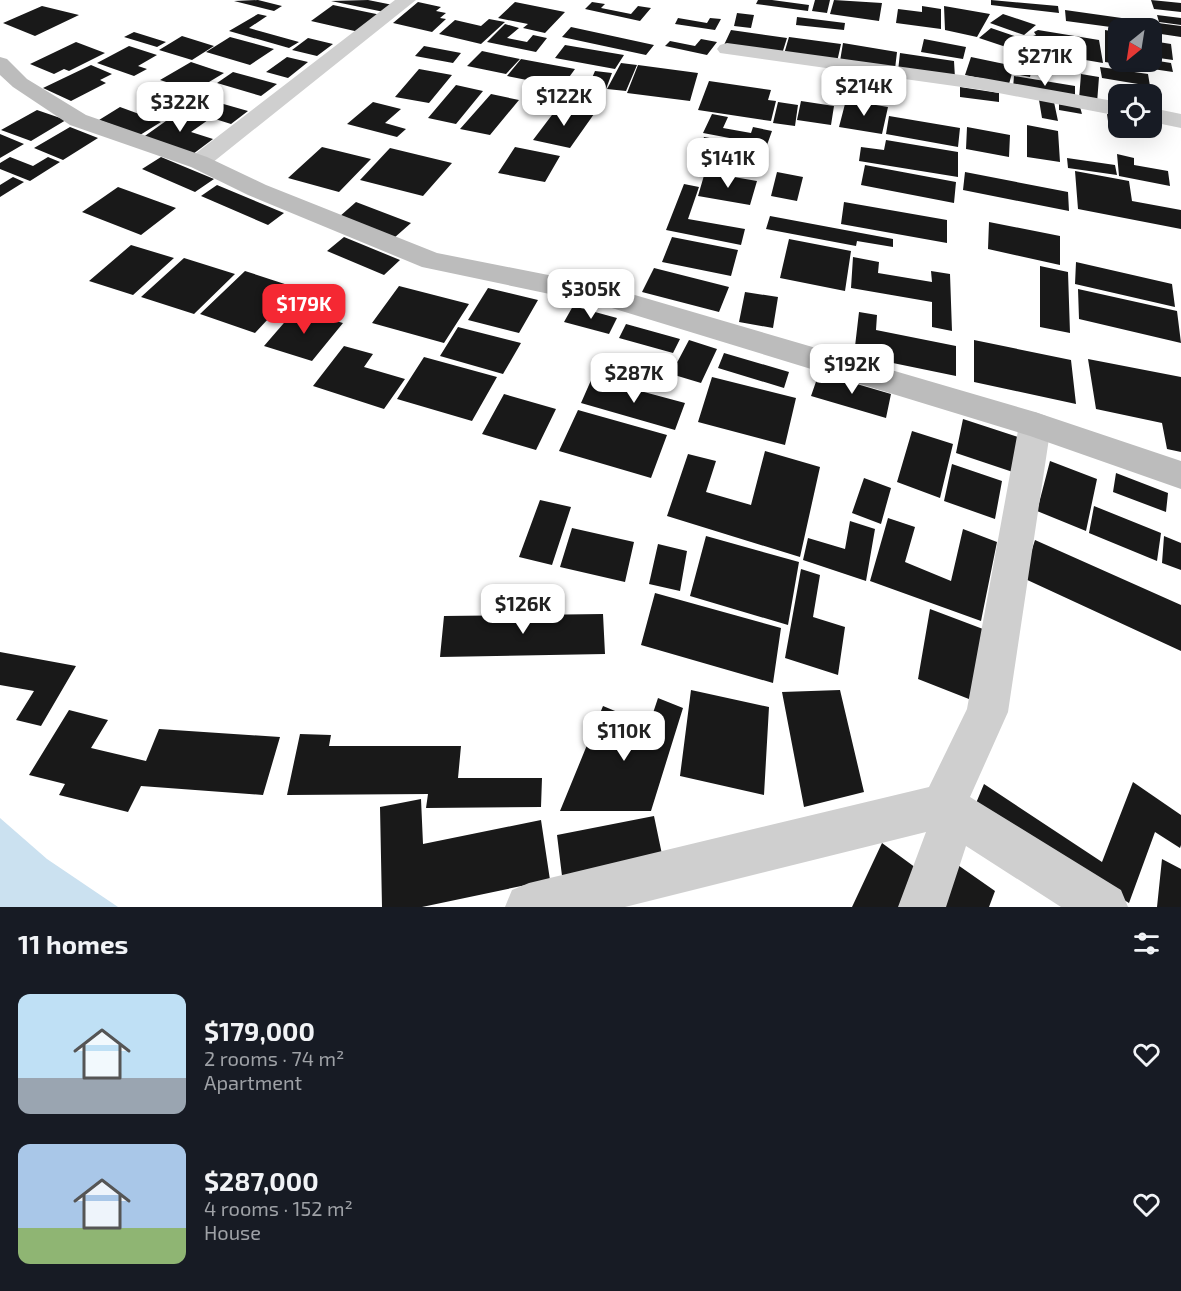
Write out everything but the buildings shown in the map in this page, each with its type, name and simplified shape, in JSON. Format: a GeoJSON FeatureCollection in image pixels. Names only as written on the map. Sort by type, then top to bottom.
{"type":"FeatureCollection","features":[{"type":"Feature","properties":{"kind":"street"},"geometry":{"type":"LineString","coordinates":[[199,162],[407,0]]}},
{"type":"Feature","properties":{"kind":"street"},"geometry":{"type":"LineString","coordinates":[[727,49],[983,84],[1108,107]]}},
{"type":"Feature","properties":{"kind":"street"},"geometry":{"type":"LineString","coordinates":[[0,63],[20,83],[78,120],[199,162],[258,190],[431,261],[604,296],[1035,425],[1181,475]]}},
{"type":"Feature","properties":{"kind":"street"},"geometry":{"type":"LineString","coordinates":[[1162,117],[1181,121]]}},
{"type":"Feature","properties":{"kind":"street"},"geometry":{"type":"LineString","coordinates":[[922,907],[949,809],[987,712],[1035,425]]}},
{"type":"Feature","properties":{"kind":"street"},"geometry":{"type":"LineString","coordinates":[[528,907],[949,809],[1104,907]]}},
{"type":"Feature","properties":{"kind":"water"},"geometry":{"type":"Polygon","coordinates":[[[0,818],[47,859],[118,907],[0,907],[0,818]]]}}]}
